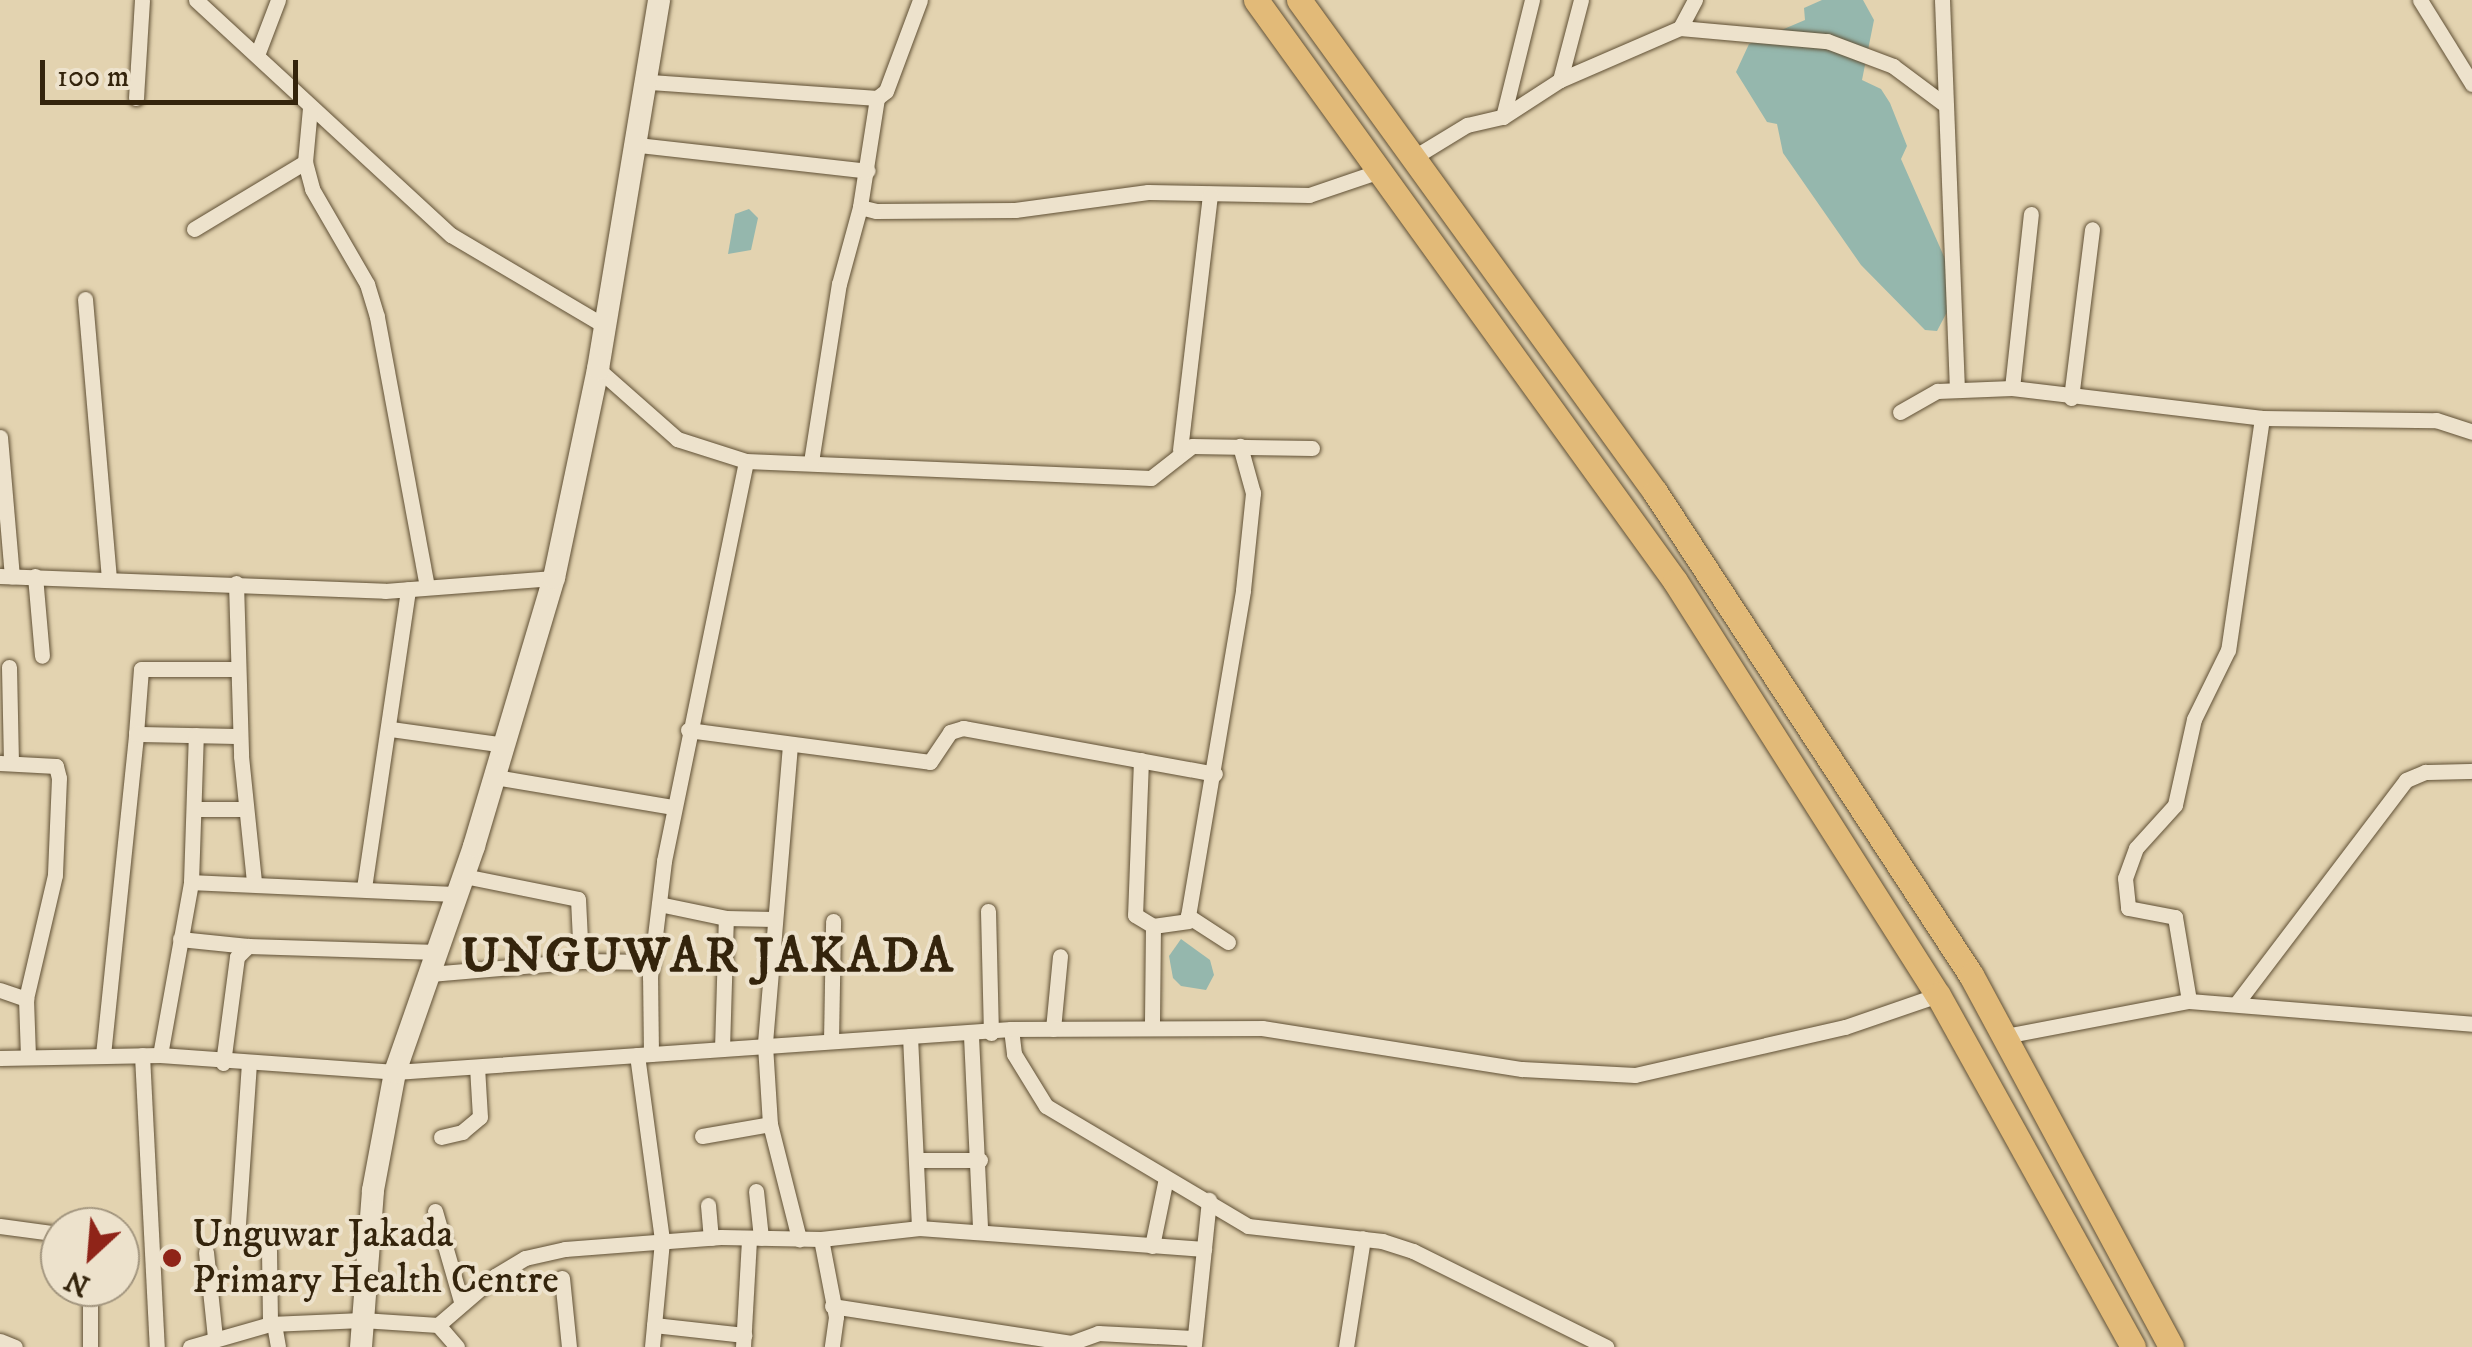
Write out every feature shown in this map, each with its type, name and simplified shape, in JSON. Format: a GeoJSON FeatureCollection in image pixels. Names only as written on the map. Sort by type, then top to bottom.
{"type":"FeatureCollection","features":[{"type":"Feature","properties":{"kind":"main road"},"geometry":{"type":"LineString","coordinates":[[1256,0],[1675,582],[1938,996],[2133,1347]]}},
{"type":"Feature","properties":{"kind":"main road"},"geometry":{"type":"LineString","coordinates":[[1300,0],[1411,159],[1655,492],[2006,1036],[2171,1347]]}},
{"type":"Feature","properties":{"kind":"street"},"geometry":{"type":"LineString","coordinates":[[136,98],[142,0]]}},
{"type":"Feature","properties":{"kind":"street"},"geometry":{"type":"LineString","coordinates":[[196,0],[451,234],[605,326]]}},
{"type":"Feature","properties":{"kind":"street"},"geometry":{"type":"LineString","coordinates":[[256,55],[278,0]]}},
{"type":"Feature","properties":{"kind":"street"},"geometry":{"type":"LineString","coordinates":[[361,1347],[373,1190],[395,1072],[461,885],[554,578],[598,370],[650,82],[659,0]]}},
{"type":"Feature","properties":{"kind":"street"},"geometry":{"type":"LineString","coordinates":[[811,462],[839,284],[868,172],[877,98],[886,90],[920,0]]}},
{"type":"Feature","properties":{"kind":"street"},"geometry":{"type":"LineString","coordinates":[[1503,117],[1532,0]]}},
{"type":"Feature","properties":{"kind":"street"},"geometry":{"type":"LineString","coordinates":[[1560,80],[1582,0]]}},
{"type":"Feature","properties":{"kind":"street"},"geometry":{"type":"LineString","coordinates":[[1680,28],[1696,0]]}},
{"type":"Feature","properties":{"kind":"street"},"geometry":{"type":"LineString","coordinates":[[1942,0],[1957,390]]}},
{"type":"Feature","properties":{"kind":"street"},"geometry":{"type":"LineString","coordinates":[[2420,0],[2472,84]]}},
{"type":"Feature","properties":{"kind":"street"},"geometry":{"type":"LineString","coordinates":[[1411,159],[1468,125],[1503,117],[1560,80],[1680,28],[1827,41],[1893,66],[1944,104]]}},
{"type":"Feature","properties":{"kind":"street"},"geometry":{"type":"LineString","coordinates":[[650,82],[877,98]]}},
{"type":"Feature","properties":{"kind":"street"},"geometry":{"type":"LineString","coordinates":[[310,108],[304,162],[312,189],[367,284],[427,586]]}},
{"type":"Feature","properties":{"kind":"street"},"geometry":{"type":"LineString","coordinates":[[638,144],[868,172]]}},
{"type":"Feature","properties":{"kind":"street"},"geometry":{"type":"LineString","coordinates":[[194,229],[304,162]]}},
{"type":"Feature","properties":{"kind":"street"},"geometry":{"type":"LineString","coordinates":[[860,207],[914,214],[1015,210],[1131,193],[1309,195],[1380,171]]}},
{"type":"Feature","properties":{"kind":"street"},"geometry":{"type":"LineString","coordinates":[[598,370],[677,440],[746,461],[1151,478],[1180,450],[1210,194]]}},
{"type":"Feature","properties":{"kind":"street"},"geometry":{"type":"LineString","coordinates":[[2012,388],[2031,214]]}},
{"type":"Feature","properties":{"kind":"street"},"geometry":{"type":"LineString","coordinates":[[2071,398],[2092,229]]}},
{"type":"Feature","properties":{"kind":"street"},"geometry":{"type":"LineString","coordinates":[[85,300],[109,578]]}},
{"type":"Feature","properties":{"kind":"street"},"geometry":{"type":"LineString","coordinates":[[1900,412],[1937,391],[2012,388],[2262,418],[2436,420],[2472,432]]}},
{"type":"Feature","properties":{"kind":"street"},"geometry":{"type":"LineString","coordinates":[[2189,1001],[2175,917],[2128,908],[2125,878],[2136,848],[2175,804],[2194,718],[2228,650],[2262,418]]}},
{"type":"Feature","properties":{"kind":"street"},"geometry":{"type":"LineString","coordinates":[[0,436],[6,576],[408,589],[554,578]]}},
{"type":"Feature","properties":{"kind":"street"},"geometry":{"type":"LineString","coordinates":[[1180,450],[1240,446],[1312,448]]}},
{"type":"Feature","properties":{"kind":"street"},"geometry":{"type":"LineString","coordinates":[[1189,921],[1215,774],[1252,494],[1240,446]]}},
{"type":"Feature","properties":{"kind":"street"},"geometry":{"type":"LineString","coordinates":[[652,1347],[662,1241],[644,1055],[652,962],[673,807],[746,461]]}},
{"type":"Feature","properties":{"kind":"street"},"geometry":{"type":"LineString","coordinates":[[36,576],[42,656]]}},
{"type":"Feature","properties":{"kind":"street"},"geometry":{"type":"LineString","coordinates":[[236,582],[240,736],[254,881]]}},
{"type":"Feature","properties":{"kind":"street"},"geometry":{"type":"LineString","coordinates":[[364,888],[391,729],[408,589]]}},
{"type":"Feature","properties":{"kind":"street"},"geometry":{"type":"LineString","coordinates":[[9,667],[6,763],[56,766],[59,778],[55,875],[26,1000],[28,1056]]}},
{"type":"Feature","properties":{"kind":"street"},"geometry":{"type":"LineString","coordinates":[[102,1055],[141,669],[238,669]]}},
{"type":"Feature","properties":{"kind":"street"},"geometry":{"type":"LineString","coordinates":[[688,730],[930,762],[950,732],[963,728],[1215,774]]}},
{"type":"Feature","properties":{"kind":"street"},"geometry":{"type":"LineString","coordinates":[[391,729],[504,744]]}},
{"type":"Feature","properties":{"kind":"street"},"geometry":{"type":"LineString","coordinates":[[136,734],[240,736]]}},
{"type":"Feature","properties":{"kind":"street"},"geometry":{"type":"LineString","coordinates":[[160,1055],[192,882],[196,735]]}},
{"type":"Feature","properties":{"kind":"street"},"geometry":{"type":"LineString","coordinates":[[790,745],[765,1045],[770,1124],[799,1239]]}},
{"type":"Feature","properties":{"kind":"street"},"geometry":{"type":"LineString","coordinates":[[1141,760],[1135,915],[1153,926],[1189,921],[1228,942]]}},
{"type":"Feature","properties":{"kind":"street"},"geometry":{"type":"LineString","coordinates":[[2236,1004],[2406,780],[2425,772],[2472,771]]}},
{"type":"Feature","properties":{"kind":"street"},"geometry":{"type":"LineString","coordinates":[[495,777],[673,807]]}},
{"type":"Feature","properties":{"kind":"street"},"geometry":{"type":"LineString","coordinates":[[194,808],[245,809]]}},
{"type":"Feature","properties":{"kind":"street"},"geometry":{"type":"LineString","coordinates":[[192,882],[254,881],[364,888],[461,885],[578,899],[581,961]]}},
{"type":"Feature","properties":{"kind":"street"},"geometry":{"type":"LineString","coordinates":[[659,904],[726,918],[774,919]]}},
{"type":"Feature","properties":{"kind":"street"},"geometry":{"type":"LineString","coordinates":[[988,911],[991,1032]]}},
{"type":"Feature","properties":{"kind":"street"},"geometry":{"type":"LineString","coordinates":[[722,1048],[726,918]]}},
{"type":"Feature","properties":{"kind":"street"},"geometry":{"type":"LineString","coordinates":[[831,1041],[833,921]]}},
{"type":"Feature","properties":{"kind":"street"},"geometry":{"type":"LineString","coordinates":[[1152,1028],[1153,926]]}},
{"type":"Feature","properties":{"kind":"street"},"geometry":{"type":"LineString","coordinates":[[180,939],[434,963],[652,962]]}},
{"type":"Feature","properties":{"kind":"street"},"geometry":{"type":"LineString","coordinates":[[222,1063],[238,958],[248,946]]}},
{"type":"Feature","properties":{"kind":"street"},"geometry":{"type":"LineString","coordinates":[[1053,1029],[1060,956]]}},
{"type":"Feature","properties":{"kind":"street"},"geometry":{"type":"LineString","coordinates":[[0,990],[26,1000]]}},
{"type":"Feature","properties":{"kind":"street"},"geometry":{"type":"LineString","coordinates":[[0,1058],[160,1055],[222,1063],[395,1072],[765,1045],[971,1036],[1012,1029],[1262,1028],[1522,1069],[1635,1074],[1845,1027],[1938,996]]}},
{"type":"Feature","properties":{"kind":"street"},"geometry":{"type":"LineString","coordinates":[[2006,1036],[2189,1001],[2472,1024]]}},
{"type":"Feature","properties":{"kind":"street"},"geometry":{"type":"LineString","coordinates":[[1012,1029],[1014,1054],[1046,1106],[1248,1226],[1364,1238],[1413,1251],[1606,1347]]}},
{"type":"Feature","properties":{"kind":"street"},"geometry":{"type":"LineString","coordinates":[[910,1036],[920,1228]]}},
{"type":"Feature","properties":{"kind":"street"},"geometry":{"type":"LineString","coordinates":[[971,1036],[980,1160],[980,1230]]}},
{"type":"Feature","properties":{"kind":"street"},"geometry":{"type":"LineString","coordinates":[[142,1055],[157,1347]]}},
{"type":"Feature","properties":{"kind":"street"},"geometry":{"type":"LineString","coordinates":[[238,1224],[249,1064]]}},
{"type":"Feature","properties":{"kind":"street"},"geometry":{"type":"LineString","coordinates":[[441,1136],[462,1132],[480,1117],[477,1067]]}},
{"type":"Feature","properties":{"kind":"street"},"geometry":{"type":"LineString","coordinates":[[702,1136],[770,1124]]}},
{"type":"Feature","properties":{"kind":"street"},"geometry":{"type":"LineString","coordinates":[[916,1160],[980,1160]]}},
{"type":"Feature","properties":{"kind":"street"},"geometry":{"type":"LineString","coordinates":[[1152,1246],[1166,1178]]}},
{"type":"Feature","properties":{"kind":"street"},"geometry":{"type":"LineString","coordinates":[[654,1326],[743,1341],[755,1238],[756,1191]]}},
{"type":"Feature","properties":{"kind":"street"},"geometry":{"type":"LineString","coordinates":[[832,1306],[1070,1343],[1098,1333],[1193,1343],[1209,1200]]}},
{"type":"Feature","properties":{"kind":"street"},"geometry":{"type":"LineString","coordinates":[[708,1206],[712,1238]]}},
{"type":"Feature","properties":{"kind":"street"},"geometry":{"type":"LineString","coordinates":[[435,1211],[462,1301]]}},
{"type":"Feature","properties":{"kind":"street"},"geometry":{"type":"LineString","coordinates":[[0,1226],[40,1231]]}},
{"type":"Feature","properties":{"kind":"street"},"geometry":{"type":"LineString","coordinates":[[438,1325],[462,1301],[525,1258],[662,1241],[821,1239],[920,1228],[1204,1249]]}},
{"type":"Feature","properties":{"kind":"street"},"geometry":{"type":"LineString","coordinates":[[1346,1347],[1364,1238]]}},
{"type":"Feature","properties":{"kind":"street"},"geometry":{"type":"LineString","coordinates":[[821,1239],[832,1306],[832,1347]]}},
{"type":"Feature","properties":{"kind":"street"},"geometry":{"type":"LineString","coordinates":[[269,1250],[272,1324],[278,1347]]}},
{"type":"Feature","properties":{"kind":"street"},"geometry":{"type":"LineString","coordinates":[[206,1252],[215,1338]]}},
{"type":"Feature","properties":{"kind":"street"},"geometry":{"type":"LineString","coordinates":[[562,1278],[569,1347]]}},
{"type":"Feature","properties":{"kind":"street"},"geometry":{"type":"LineString","coordinates":[[90,1307],[90,1347]]}},
{"type":"Feature","properties":{"kind":"street"},"geometry":{"type":"LineString","coordinates":[[190,1347],[272,1324],[362,1320],[438,1325],[457,1347]]}},
{"type":"Feature","properties":{"kind":"street"},"geometry":{"type":"LineString","coordinates":[[0,1342],[14,1347]]}},
{"type":"Feature","properties":{"kind":"water"},"geometry":{"type":"Polygon","coordinates":[[[1822,0],[1863,0],[1874,20],[1862,80],[1881,89],[1890,103],[1907,146],[1901,159],[1946,261],[1947,312],[1937,331],[1925,330],[1861,265],[1783,153],[1777,124],[1767,122],[1736,72],[1749,44],[1805,20],[1804,8],[1822,0]]]}},
{"type":"Feature","properties":{"kind":"water"},"geometry":{"type":"Polygon","coordinates":[[[749,209],[758,218],[751,250],[728,254],[735,214],[749,209]]]}},
{"type":"Feature","properties":{"kind":"water"},"geometry":{"type":"Polygon","coordinates":[[[1181,939],[1210,960],[1214,975],[1206,990],[1181,986],[1173,978],[1169,956],[1181,939]]]}},
{"type":"Feature","properties":{"kind":"place","name":"Unguwar Jakada Primary Health Centre"},"geometry":{"type":"Point","coordinates":[172,1258]}},
{"type":"Feature","properties":{"kind":"district","name":"UNGUWAR JAKADA"},"geometry":{"type":"Point","coordinates":[708,957]}}]}
